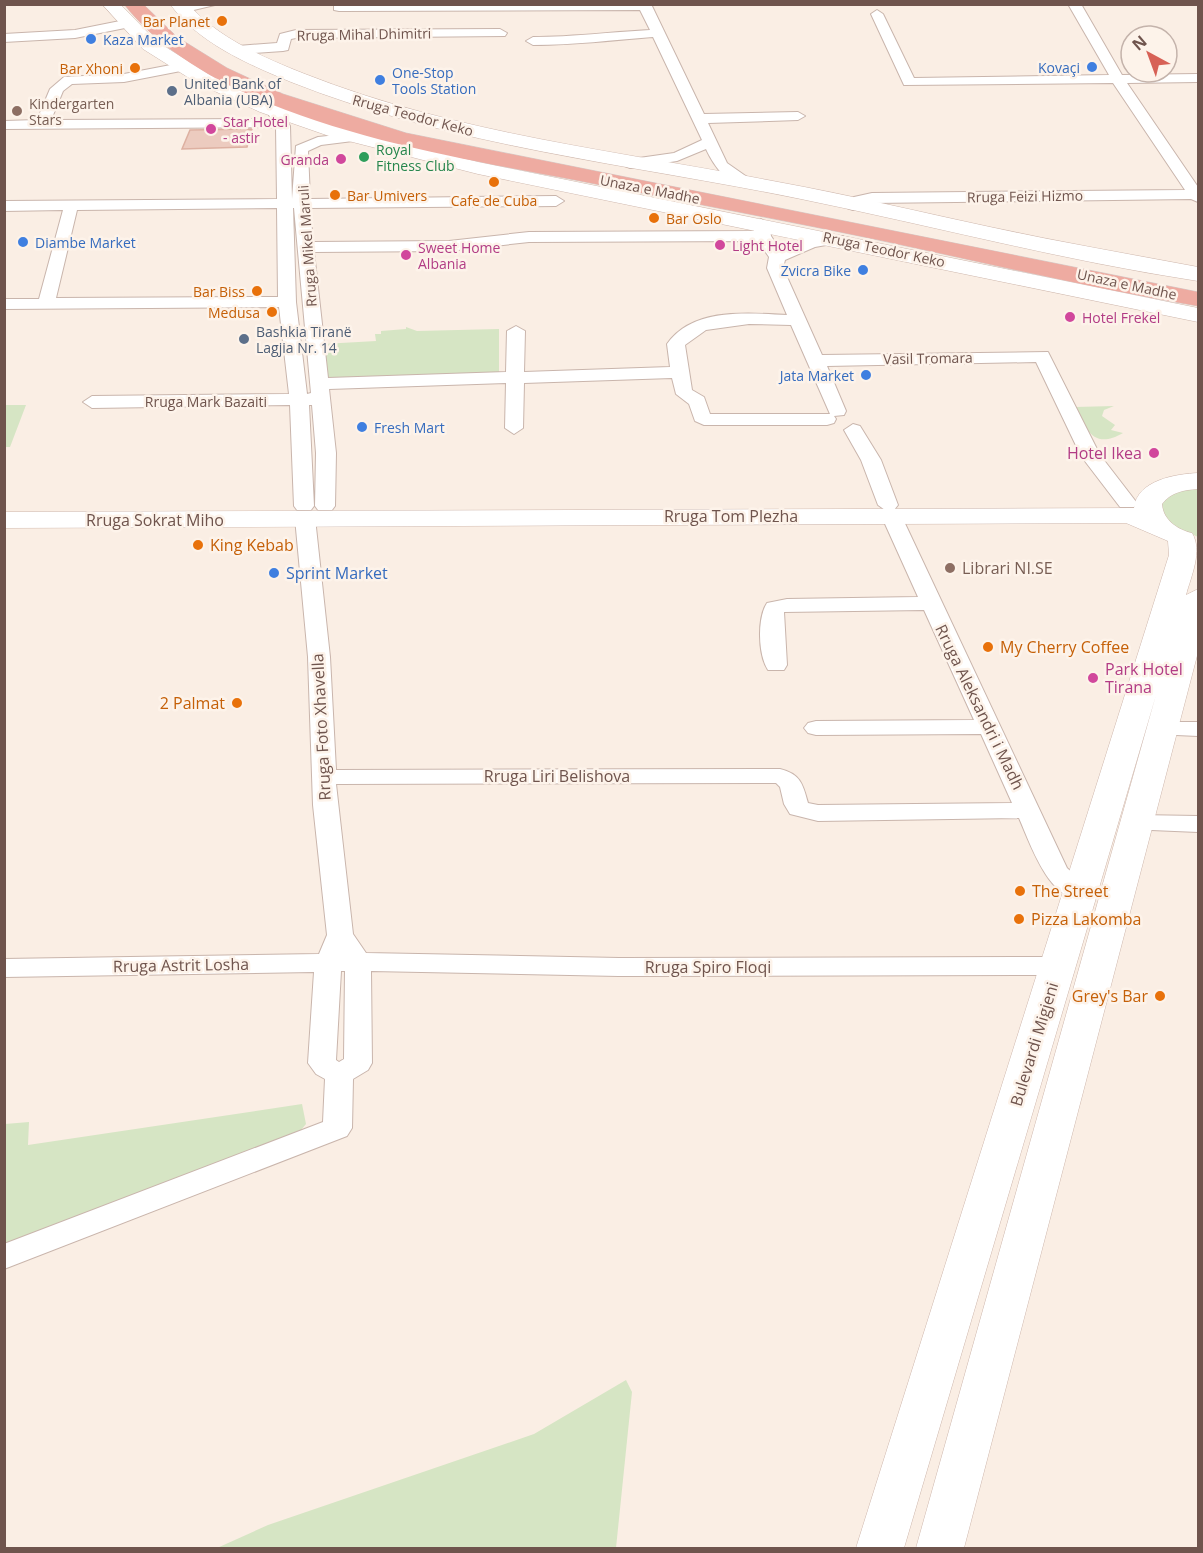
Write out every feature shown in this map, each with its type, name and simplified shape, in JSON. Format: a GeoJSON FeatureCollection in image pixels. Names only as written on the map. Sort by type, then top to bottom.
{"type":"FeatureCollection","features":[{"type":"Feature","properties":{"kind":"highway","name":"Unaza e Madhe"},"geometry":{"type":"LineString","coordinates":[[132,4],[160,32],[202,63],[269,94],[364,127],[474,155],[575,169],[1198,287]]}},
{"type":"Feature","properties":{"kind":"highway","name":"Unaza e Madhe"},"geometry":{"type":"LineString","coordinates":[[156,4],[179,28],[221,58],[267,80],[313,98],[400,125],[575,169],[1197,311]]}},
{"type":"Feature","properties":{"kind":"highway"},"geometry":{"type":"LineString","coordinates":[[575,169],[604,166],[853,205]]}},
{"type":"Feature","properties":{"kind":"highway"},"geometry":{"type":"LineString","coordinates":[[575,169],[586,180],[734,212],[837,239]]}},
{"type":"Feature","properties":{"kind":"main road","name":"Rruga Teodor Keko"},"geometry":{"type":"LineString","coordinates":[[110,4],[117,26],[181,67],[278,117],[520,176],[762,230],[837,239],[1197,311]]}},
{"type":"Feature","properties":{"kind":"main road","name":"Rruga Teodor Keko"},"geometry":{"type":"LineString","coordinates":[[180,7],[238,50],[303,81],[369,105],[449,126],[630,163],[742,180],[853,205],[1198,274]]}},
{"type":"Feature","properties":{"kind":"main road"},"geometry":{"type":"LineString","coordinates":[[1156,524],[1138,500],[1173,483],[1198,481]]}},
{"type":"Feature","properties":{"kind":"main road","name":"Rruga Tom Plezha"},"geometry":{"type":"LineString","coordinates":[[890,510],[1138,500]]}},
{"type":"Feature","properties":{"kind":"main road","name":"Rruga Sokrat Miho"},"geometry":{"type":"LineString","coordinates":[[4,506],[315,512]]}},
{"type":"Feature","properties":{"kind":"main road","name":"Rruga Tom Plezha"},"geometry":{"type":"LineString","coordinates":[[315,512],[890,510],[1129,515],[1156,524]]}},
{"type":"Feature","properties":{"kind":"main road","name":"Rruga Sokrat Miho"},"geometry":{"type":"LineString","coordinates":[[4,520],[315,512]]}},
{"type":"Feature","properties":{"kind":"main road","name":"Bulevardi Migjeni"},"geometry":{"type":"LineString","coordinates":[[880,1548],[1183,555],[1190,541],[1156,524]]}},
{"type":"Feature","properties":{"kind":"main road"},"geometry":{"type":"LineString","coordinates":[[940,1548],[1137,823],[1180,729],[1198,598]]}},
{"type":"Feature","properties":{"kind":"street"},"geometry":{"type":"LineString","coordinates":[[180,7],[213,4]]}},
{"type":"Feature","properties":{"kind":"street"},"geometry":{"type":"LineString","coordinates":[[1074,4],[1149,129],[1198,195]]}},
{"type":"Feature","properties":{"kind":"street"},"geometry":{"type":"LineString","coordinates":[[339,7],[644,5],[680,85],[721,165],[742,180]]}},
{"type":"Feature","properties":{"kind":"street"},"geometry":{"type":"LineString","coordinates":[[877,14],[909,82],[1198,78]]}},
{"type":"Feature","properties":{"kind":"street"},"geometry":{"type":"LineString","coordinates":[[4,38],[75,34],[117,26]]}},
{"type":"Feature","properties":{"kind":"street","name":"Rruga Mihal Dhimitri"},"geometry":{"type":"LineString","coordinates":[[238,50],[283,47],[285,37],[296,34],[500,33]]}},
{"type":"Feature","properties":{"kind":"street"},"geometry":{"type":"LineString","coordinates":[[533,41],[583,41],[605,36],[658,33]]}},
{"type":"Feature","properties":{"kind":"street"},"geometry":{"type":"LineString","coordinates":[[42,125],[57,89],[69,81],[113,79],[181,67]]}},
{"type":"Feature","properties":{"kind":"street"},"geometry":{"type":"LineString","coordinates":[[698,119],[798,116]]}},
{"type":"Feature","properties":{"kind":"street"},"geometry":{"type":"LineString","coordinates":[[4,125],[278,117]]}},
{"type":"Feature","properties":{"kind":"street","name":"Rruga Mikel Maruli"},"geometry":{"type":"LineString","coordinates":[[278,117],[293,208],[308,247],[326,453],[315,512]]}},
{"type":"Feature","properties":{"kind":"street","name":"Rruga Mikel Maruli"},"geometry":{"type":"LineString","coordinates":[[315,512],[287,302],[293,208],[301,149],[318,141],[356,137]]}},
{"type":"Feature","properties":{"kind":"street"},"geometry":{"type":"LineString","coordinates":[[630,163],[677,157],[710,142]]}},
{"type":"Feature","properties":{"kind":"street","name":"Rruga Feizi Hizmo"},"geometry":{"type":"LineString","coordinates":[[853,205],[860,200],[872,198],[1198,195]]}},
{"type":"Feature","properties":{"kind":"street"},"geometry":{"type":"LineString","coordinates":[[4,212],[555,201]]}},
{"type":"Feature","properties":{"kind":"street"},"geometry":{"type":"LineString","coordinates":[[4,206],[68,209]]}},
{"type":"Feature","properties":{"kind":"street"},"geometry":{"type":"LineString","coordinates":[[46,303],[68,209]]}},
{"type":"Feature","properties":{"kind":"street"},"geometry":{"type":"LineString","coordinates":[[308,247],[449,246],[529,237],[762,230],[777,257],[775,268],[797,320],[814,361],[832,415],[711,421],[702,417],[697,401],[685,394],[679,372],[676,344],[691,330],[723,321],[797,320]]}},
{"type":"Feature","properties":{"kind":"street"},"geometry":{"type":"LineString","coordinates":[[777,257],[811,243],[837,239]]}},
{"type":"Feature","properties":{"kind":"street","name":"Rruga Mikel Maruli"},"geometry":{"type":"LineString","coordinates":[[4,304],[287,302]]}},
{"type":"Feature","properties":{"kind":"street"},"geometry":{"type":"LineString","coordinates":[[514,428],[516,331]]}},
{"type":"Feature","properties":{"kind":"street","name":"Vasil Tromara"},"geometry":{"type":"LineString","coordinates":[[814,361],[1042,356],[1091,456],[1138,500]]}},
{"type":"Feature","properties":{"kind":"street","name":"Rruga Mark Bazaiti"},"geometry":{"type":"LineString","coordinates":[[92,402],[299,400],[319,391],[515,377],[679,372]]}},
{"type":"Feature","properties":{"kind":"street","name":"Rruga Aleksandri i Madh"},"geometry":{"type":"LineString","coordinates":[[853,430],[871,460],[930,603],[1056,871],[1065,882],[1080,892]]}},
{"type":"Feature","properties":{"kind":"street","name":"Rruga Foto Xhavella"},"geometry":{"type":"LineString","coordinates":[[315,512],[324,777],[340,935]]}},
{"type":"Feature","properties":{"kind":"street"},"geometry":{"type":"LineString","coordinates":[[776,665],[772,615],[775,608],[787,605],[930,603]]}},
{"type":"Feature","properties":{"kind":"street"},"geometry":{"type":"LineString","coordinates":[[816,728],[990,727]]}},
{"type":"Feature","properties":{"kind":"street","name":"Rruga Liri Belishova"},"geometry":{"type":"LineString","coordinates":[[324,777],[780,776],[789,780],[794,786],[795,802],[800,809],[818,813],[1029,810]]}},
{"type":"Feature","properties":{"kind":"street"},"geometry":{"type":"LineString","coordinates":[[1137,823],[1198,824]]}},
{"type":"Feature","properties":{"kind":"street"},"geometry":{"type":"LineString","coordinates":[[340,935],[358,962],[358,1063],[350,1070],[339,1073],[327,1070],[322,1063],[328,963],[340,935]]}},
{"type":"Feature","properties":{"kind":"street","name":"Rruga Spiro Floqi"},"geometry":{"type":"LineString","coordinates":[[358,962],[619,967],[1057,966]]}},
{"type":"Feature","properties":{"kind":"street","name":"Rruga Astrit Losha"},"geometry":{"type":"LineString","coordinates":[[4,968],[358,962]]}},
{"type":"Feature","properties":{"kind":"street"},"geometry":{"type":"LineString","coordinates":[[4,1257],[337,1128],[339,1073]]}},
{"type":"Feature","properties":{"kind":"green space"},"geometry":{"type":"Polygon","coordinates":[[[406,327],[417,331],[499,329],[499,373],[332,379],[326,376],[323,344],[376,341],[375,334],[381,334],[381,331],[406,329],[406,327]]]}},
{"type":"Feature","properties":{"kind":"green space"},"geometry":{"type":"Polygon","coordinates":[[[5,405],[26,405],[10,447],[5,447],[5,405]]]}},
{"type":"Feature","properties":{"kind":"green space"},"geometry":{"type":"Polygon","coordinates":[[[1114,406],[1104,410],[1102,416],[1115,425],[1111,430],[1123,433],[1105,439],[1092,435],[1087,430],[1075,407],[1114,406]]]}},
{"type":"Feature","properties":{"kind":"green space"},"geometry":{"type":"Polygon","coordinates":[[[1198,487],[1198,537],[1168,523],[1160,506],[1171,494],[1198,487]]]}},
{"type":"Feature","properties":{"kind":"green space"},"geometry":{"type":"Polygon","coordinates":[[[302,1104],[306,1124],[291,1142],[5,1248],[5,1124],[29,1122],[28,1145],[302,1104]]]}},
{"type":"Feature","properties":{"kind":"green space"},"geometry":{"type":"Polygon","coordinates":[[[626,1380],[632,1392],[616,1548],[217,1548],[268,1525],[534,1434],[626,1380]]]}},
{"type":"Feature","properties":{"kind":"building"},"geometry":{"type":"Polygon","coordinates":[[[252,129],[247,147],[182,149],[190,130],[252,129]]]}},
{"type":"Feature","properties":{"kind":"place","name":"Bar Planet"},"geometry":{"type":"Point","coordinates":[222,21]}},
{"type":"Feature","properties":{"kind":"place","name":"Kaza Market"},"geometry":{"type":"Point","coordinates":[91,39]}},
{"type":"Feature","properties":{"kind":"place","name":"Kovaçi"},"geometry":{"type":"Point","coordinates":[1092,67]}},
{"type":"Feature","properties":{"kind":"place","name":"Bar Xhoni"},"geometry":{"type":"Point","coordinates":[135,68]}},
{"type":"Feature","properties":{"kind":"place","name":"One-Stop Tools Station"},"geometry":{"type":"Point","coordinates":[380,80]}},
{"type":"Feature","properties":{"kind":"place","name":"United Bank of Albania (UBA)"},"geometry":{"type":"Point","coordinates":[172,91]}},
{"type":"Feature","properties":{"kind":"place","name":"Kindergarten Stars"},"geometry":{"type":"Point","coordinates":[17,111]}},
{"type":"Feature","properties":{"kind":"place","name":"Star Hotel - astir"},"geometry":{"type":"Point","coordinates":[211,129]}},
{"type":"Feature","properties":{"kind":"place","name":"Royal Fitness Club"},"geometry":{"type":"Point","coordinates":[364,157]}},
{"type":"Feature","properties":{"kind":"place","name":"Granda"},"geometry":{"type":"Point","coordinates":[341,159]}},
{"type":"Feature","properties":{"kind":"place","name":"Cafe de Cuba"},"geometry":{"type":"Point","coordinates":[494,182]}},
{"type":"Feature","properties":{"kind":"place","name":"Bar Umivers"},"geometry":{"type":"Point","coordinates":[335,195]}},
{"type":"Feature","properties":{"kind":"place","name":"Bar Oslo"},"geometry":{"type":"Point","coordinates":[654,218]}},
{"type":"Feature","properties":{"kind":"place","name":"Diambe Market"},"geometry":{"type":"Point","coordinates":[23,242]}},
{"type":"Feature","properties":{"kind":"place","name":"Light Hotel"},"geometry":{"type":"Point","coordinates":[720,245]}},
{"type":"Feature","properties":{"kind":"place","name":"Sweet Home Albania"},"geometry":{"type":"Point","coordinates":[406,255]}},
{"type":"Feature","properties":{"kind":"place","name":"Zvicra Bike"},"geometry":{"type":"Point","coordinates":[863,270]}},
{"type":"Feature","properties":{"kind":"place","name":"Bar Biss"},"geometry":{"type":"Point","coordinates":[257,291]}},
{"type":"Feature","properties":{"kind":"place","name":"Medusa"},"geometry":{"type":"Point","coordinates":[272,312]}},
{"type":"Feature","properties":{"kind":"place","name":"Hotel Frekel"},"geometry":{"type":"Point","coordinates":[1070,317]}},
{"type":"Feature","properties":{"kind":"place","name":"Bashkia Tiranë Lagjia Nr. 14"},"geometry":{"type":"Point","coordinates":[244,339]}},
{"type":"Feature","properties":{"kind":"place","name":"Jata Market"},"geometry":{"type":"Point","coordinates":[866,375]}},
{"type":"Feature","properties":{"kind":"place","name":"Fresh Mart"},"geometry":{"type":"Point","coordinates":[362,427]}},
{"type":"Feature","properties":{"kind":"place","name":"Hotel Ikea"},"geometry":{"type":"Point","coordinates":[1154,453]}},
{"type":"Feature","properties":{"kind":"place","name":"King Kebab"},"geometry":{"type":"Point","coordinates":[198,545]}},
{"type":"Feature","properties":{"kind":"place","name":"Librari NI.SE"},"geometry":{"type":"Point","coordinates":[950,568]}},
{"type":"Feature","properties":{"kind":"place","name":"Sprint Market"},"geometry":{"type":"Point","coordinates":[274,573]}},
{"type":"Feature","properties":{"kind":"place","name":"My Cherry Coffee"},"geometry":{"type":"Point","coordinates":[988,647]}},
{"type":"Feature","properties":{"kind":"place","name":"Park Hotel Tirana"},"geometry":{"type":"Point","coordinates":[1093,678]}},
{"type":"Feature","properties":{"kind":"place","name":"2 Palmat"},"geometry":{"type":"Point","coordinates":[237,703]}},
{"type":"Feature","properties":{"kind":"place","name":"The Street"},"geometry":{"type":"Point","coordinates":[1020,891]}},
{"type":"Feature","properties":{"kind":"place","name":"Pizza Lakomba"},"geometry":{"type":"Point","coordinates":[1019,919]}},
{"type":"Feature","properties":{"kind":"place","name":"Grey's Bar"},"geometry":{"type":"Point","coordinates":[1160,996]}}]}
